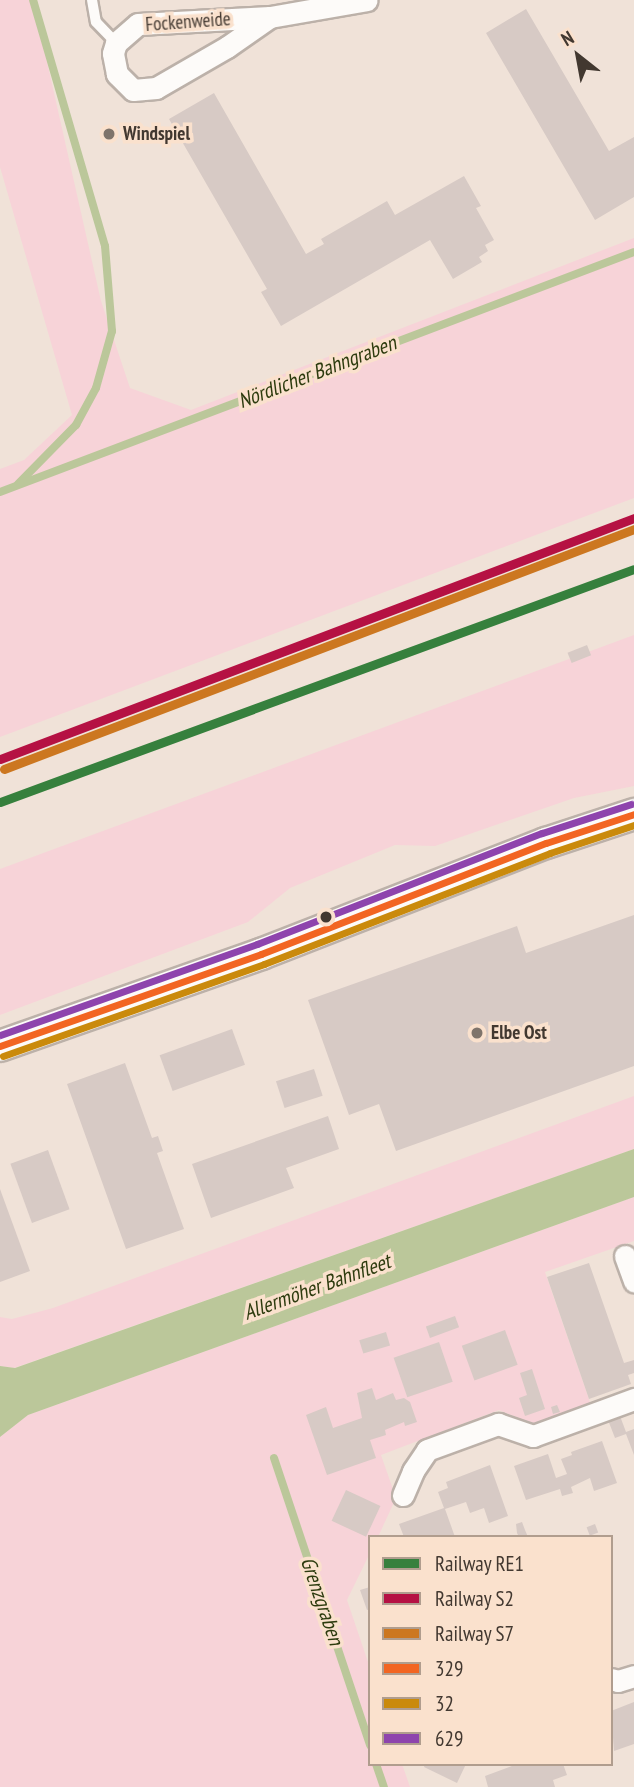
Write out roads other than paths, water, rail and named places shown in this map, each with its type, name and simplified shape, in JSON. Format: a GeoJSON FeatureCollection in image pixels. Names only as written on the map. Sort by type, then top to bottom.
{"type":"FeatureCollection","features":[{"type":"Feature","properties":{"kind":"street","name":"Fockenweide"},"geometry":{"type":"LineString","coordinates":[[270,17],[227,47],[156,88],[133,90],[117,74],[113,53],[116,43],[138,24],[270,17],[367,0]]}},
{"type":"Feature","properties":{"kind":"street"},"geometry":{"type":"LineString","coordinates":[[0,1046],[261,954],[546,843],[634,814]]}},
{"type":"Feature","properties":{"kind":"street"},"geometry":{"type":"LineString","coordinates":[[625,1256],[634,1281]]}},
{"type":"Feature","properties":{"kind":"street"},"geometry":{"type":"LineString","coordinates":[[402,1495],[427,1450],[498,1424],[533,1436],[634,1399]]}},
{"type":"Feature","properties":{"kind":"street"},"geometry":{"type":"LineString","coordinates":[[613,1680],[618,1681],[634,1676]]}},
{"type":"Feature","properties":{"kind":"lane"},"geometry":{"type":"LineString","coordinates":[[92,0],[96,22],[116,43]]}},
{"type":"Feature","properties":{"kind":"water","name":"Allermöher Bahnfleet"},"geometry":{"type":"Polygon","coordinates":[[[634,1149],[634,1197],[28,1415],[0,1437],[0,1366],[15,1368],[634,1149]]]}},
{"type":"Feature","properties":{"kind":"waterway"},"geometry":{"type":"LineString","coordinates":[[18,484],[76,425],[96,388],[112,331],[105,246],[33,0]]}},
{"type":"Feature","properties":{"kind":"waterway","name":"Nördlicher Bahngraben"},"geometry":{"type":"LineString","coordinates":[[0,492],[634,252]]}},
{"type":"Feature","properties":{"kind":"waterway","name":"Grenzgraben"},"geometry":{"type":"LineString","coordinates":[[274,1458],[368,1739]]}},
{"type":"Feature","properties":{"kind":"waterway","name":"Grenzgraben"},"geometry":{"type":"LineString","coordinates":[[377,1766],[384,1787]]}},
{"type":"Feature","properties":{"kind":"rail line","name":"S2"},"geometry":{"type":"LineString","coordinates":[[0,759],[634,518]]}},
{"type":"Feature","properties":{"kind":"rail line","name":"S7"},"geometry":{"type":"LineString","coordinates":[[4,769],[634,529]]}},
{"type":"Feature","properties":{"kind":"rail line","name":"RE1"},"geometry":{"type":"LineString","coordinates":[[0,802],[634,569]]}},
{"type":"Feature","properties":{"kind":"place","name":"Windspiel"},"geometry":{"type":"Point","coordinates":[109,134]}},
{"type":"Feature","properties":{"kind":"place","name":"Elbe Ost"},"geometry":{"type":"Point","coordinates":[477,1033]}}]}
